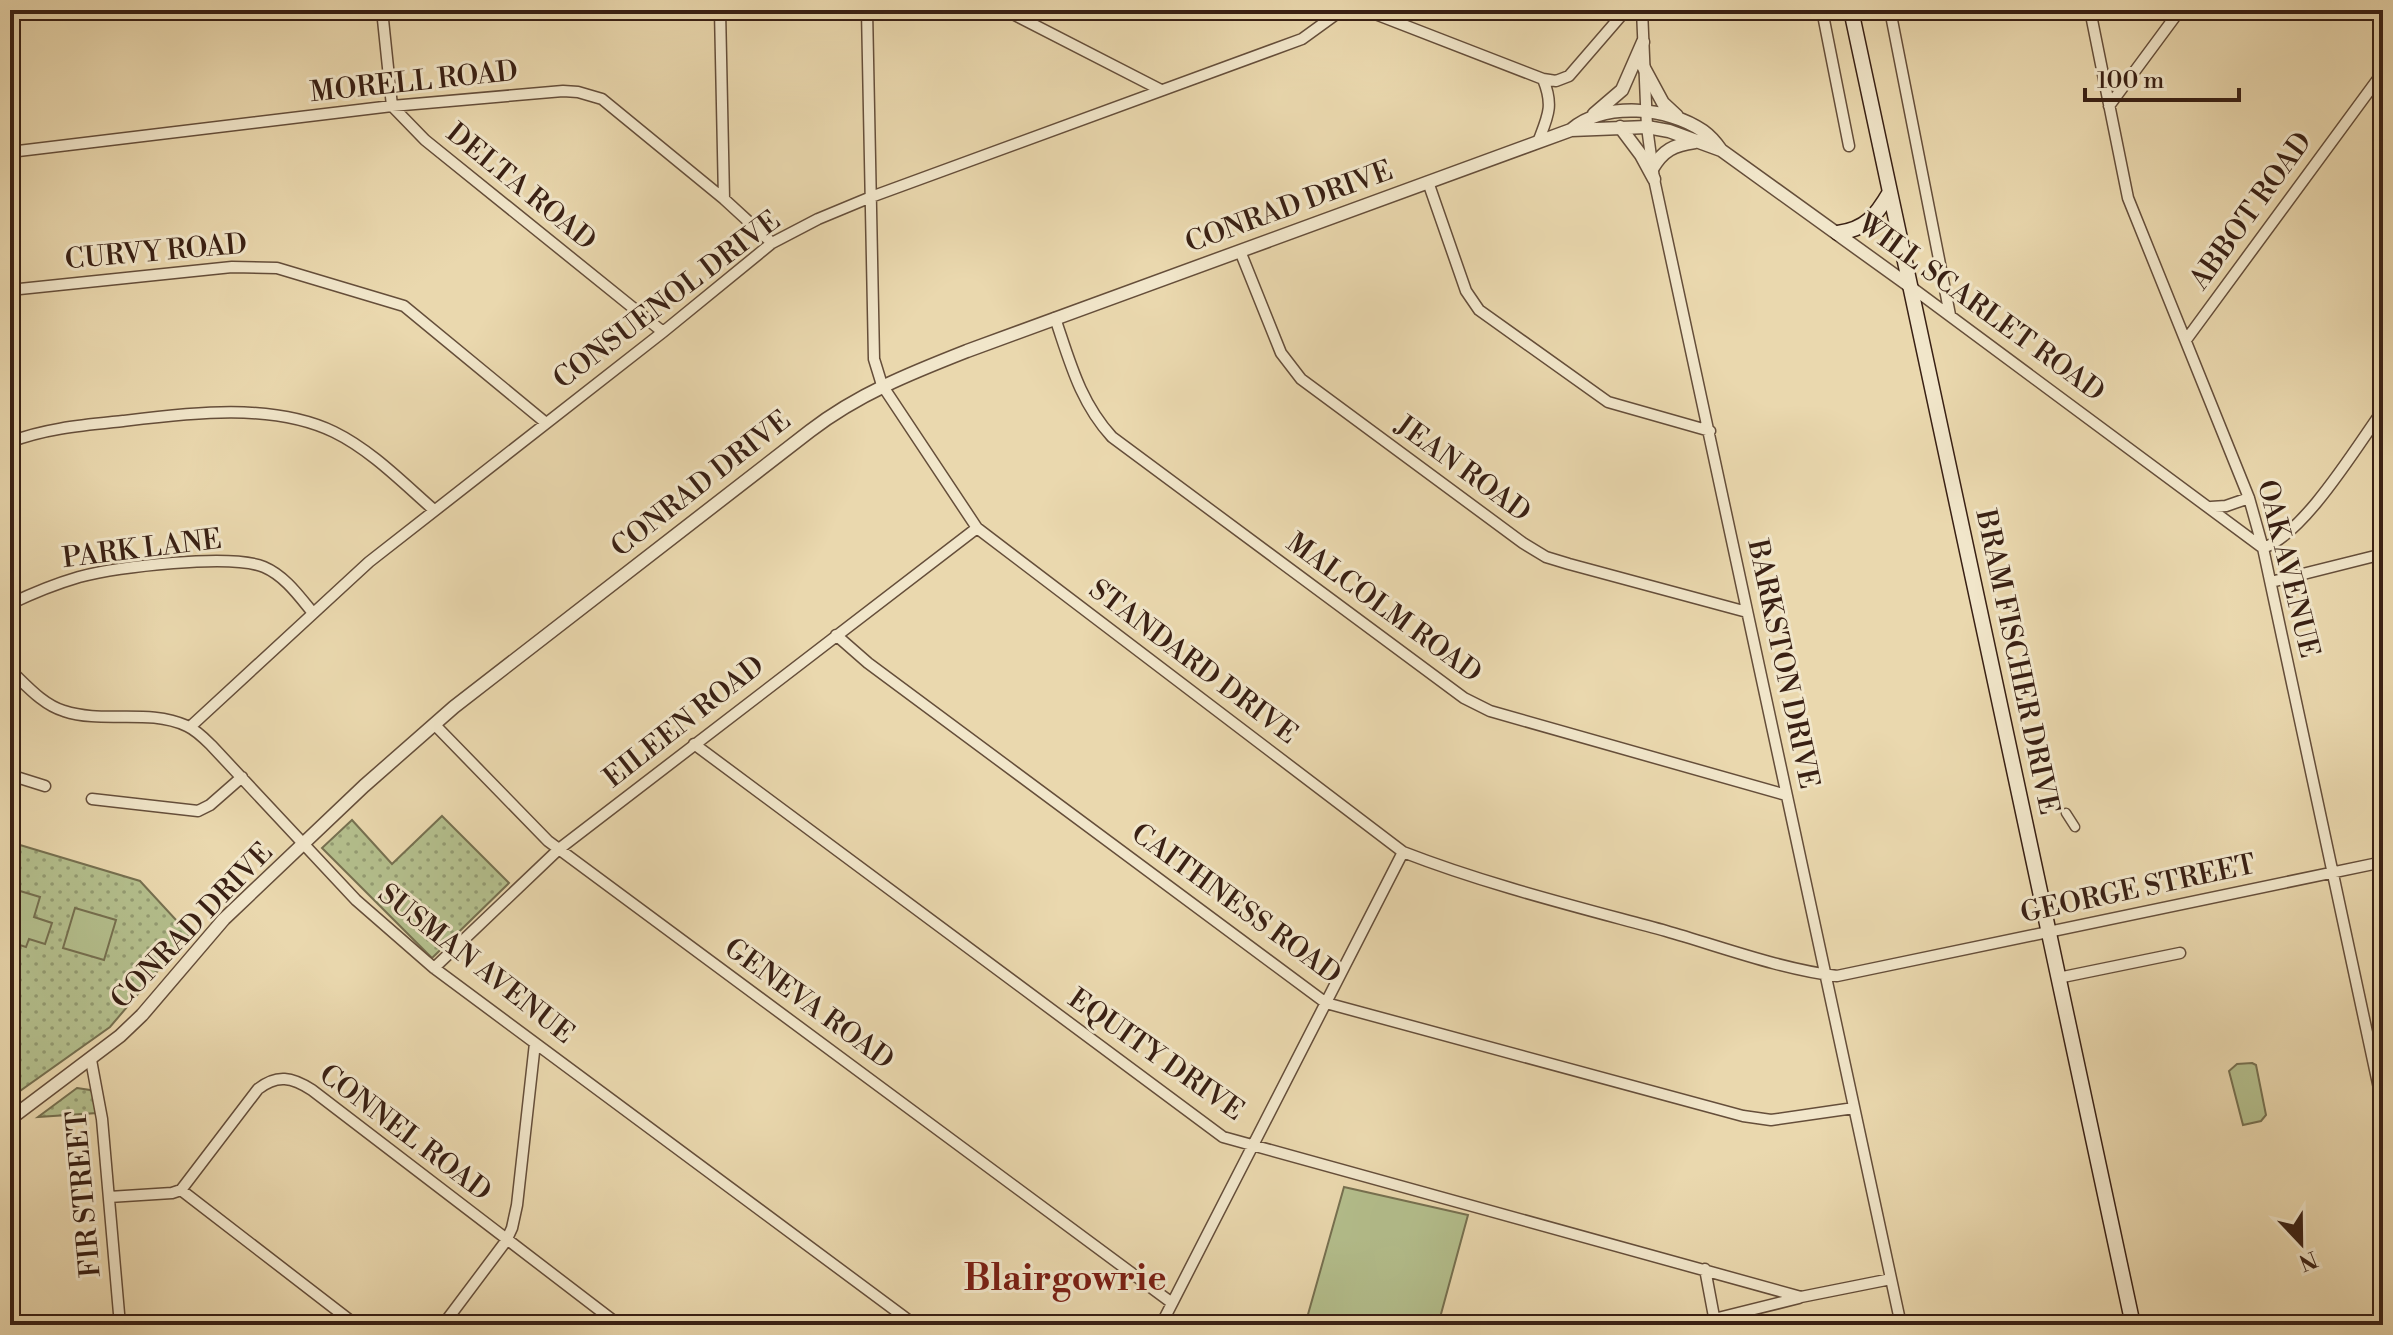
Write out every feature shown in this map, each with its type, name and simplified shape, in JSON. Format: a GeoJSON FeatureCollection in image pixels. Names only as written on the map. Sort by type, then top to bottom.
{"type":"FeatureCollection","features":[{"type":"Feature","properties":{"kind":"main road","name":"BRAM FISCHER DRIVE"},"geometry":{"type":"LineString","coordinates":[[1851,10],[2133,1325]]}},
{"type":"Feature","properties":{"kind":"main road"},"geometry":{"type":"LineString","coordinates":[[1838,233],[1868,224],[1890,192]]}},
{"type":"Feature","properties":{"kind":"street"},"geometry":{"type":"LineString","coordinates":[[382,10],[392,106]]}},
{"type":"Feature","properties":{"kind":"street"},"geometry":{"type":"LineString","coordinates":[[720,10],[724,199]]}},
{"type":"Feature","properties":{"kind":"street","name":"STANDARD DRIVE"},"geometry":{"type":"LineString","coordinates":[[867,10],[874,359],[882,385],[977,528],[1403,852],[1444,868],[1825,974],[1850,975],[1903,964]]}},
{"type":"Feature","properties":{"kind":"street"},"geometry":{"type":"LineString","coordinates":[[1005,10],[1161,90]]}},
{"type":"Feature","properties":{"kind":"street","name":"CONSUENOL DRIVE"},"geometry":{"type":"LineString","coordinates":[[190,727],[369,562],[772,243],[871,197],[1302,39],[1342,10]]}},
{"type":"Feature","properties":{"kind":"street"},"geometry":{"type":"LineString","coordinates":[[1365,10],[1543,79],[1556,81],[1569,76],[1626,10]]}},
{"type":"Feature","properties":{"kind":"street","name":"BARKSTON DRIVE"},"geometry":{"type":"LineString","coordinates":[[1642,10],[1647,127],[1653,174],[1901,1325]]}},
{"type":"Feature","properties":{"kind":"street"},"geometry":{"type":"LineString","coordinates":[[1822,10],[1849,146]]}},
{"type":"Feature","properties":{"kind":"street"},"geometry":{"type":"LineString","coordinates":[[1890,10],[1950,315]]}},
{"type":"Feature","properties":{"kind":"street","name":"OAK AVENUE"},"geometry":{"type":"LineString","coordinates":[[2090,10],[2128,198],[2249,498],[2263,548],[2383,1107]]}},
{"type":"Feature","properties":{"kind":"street"},"geometry":{"type":"LineString","coordinates":[[2109,106],[2180,10]]}},
{"type":"Feature","properties":{"kind":"street"},"geometry":{"type":"LineString","coordinates":[[1588,118],[1622,90],[1643,42]]}},
{"type":"Feature","properties":{"kind":"street"},"geometry":{"type":"LineString","coordinates":[[1643,66],[1663,103],[1685,122]]}},
{"type":"Feature","properties":{"kind":"street","name":"ABBOT ROAD"},"geometry":{"type":"LineString","coordinates":[[2186,340],[2383,72]]}},
{"type":"Feature","properties":{"kind":"street"},"geometry":{"type":"LineString","coordinates":[[1538,142],[1550,111],[1549,92],[1543,79]]}},
{"type":"Feature","properties":{"kind":"street","name":"MORELL ROAD"},"geometry":{"type":"LineString","coordinates":[[10,152],[392,106],[563,91],[602,99],[724,199],[772,243]]}},
{"type":"Feature","properties":{"kind":"street","name":"DELTA ROAD"},"geometry":{"type":"LineString","coordinates":[[392,106],[425,140],[663,332]]}},
{"type":"Feature","properties":{"kind":"street","name":"WILL SCARLET ROAD"},"geometry":{"type":"LineString","coordinates":[[1646,112],[1668,116],[1706,133],[1721,150],[1950,315],[2263,548]]}},
{"type":"Feature","properties":{"kind":"street","name":"CONRAD DRIVE"},"geometry":{"type":"LineString","coordinates":[[10,1119],[91,1060],[142,1015],[224,919],[434,724],[819,424],[882,385],[1055,318],[1571,130],[1588,118],[1646,112]]}},
{"type":"Feature","properties":{"kind":"street"},"geometry":{"type":"LineString","coordinates":[[1620,127],[1653,174]]}},
{"type":"Feature","properties":{"kind":"street","name":"WILL SCARLET ROAD"},"geometry":{"type":"LineString","coordinates":[[1647,127],[1669,131],[1721,150]]}},
{"type":"Feature","properties":{"kind":"street","name":"CONRAD DRIVE"},"geometry":{"type":"LineString","coordinates":[[1571,130],[1647,127]]}},
{"type":"Feature","properties":{"kind":"street"},"geometry":{"type":"LineString","coordinates":[[1653,174],[1665,151],[1695,142]]}},
{"type":"Feature","properties":{"kind":"street"},"geometry":{"type":"LineString","coordinates":[[1428,182],[1466,291],[1479,310],[1608,402],[1710,431]]}},
{"type":"Feature","properties":{"kind":"street","name":"JEAN ROAD"},"geometry":{"type":"LineString","coordinates":[[1240,251],[1281,353],[1301,379],[1523,543],[1546,557],[1747,612]]}},
{"type":"Feature","properties":{"kind":"street","name":"CURVY ROAD"},"geometry":{"type":"LineString","coordinates":[[10,290],[232,267],[277,268],[404,306],[546,423]]}},
{"type":"Feature","properties":{"kind":"street","name":"MALCOLM ROAD"},"geometry":{"type":"LineString","coordinates":[[1055,318],[1078,386],[1095,419],[1112,437],[1464,698],[1490,711],[1786,795]]}},
{"type":"Feature","properties":{"kind":"street"},"geometry":{"type":"LineString","coordinates":[[2263,548],[2275,543],[2301,523],[2383,410]]}},
{"type":"Feature","properties":{"kind":"street"},"geometry":{"type":"LineString","coordinates":[[10,442],[66,427],[178,414],[239,412],[275,417],[319,426],[346,438],[434,510]]}},
{"type":"Feature","properties":{"kind":"street"},"geometry":{"type":"LineString","coordinates":[[2211,507],[2226,506],[2249,498]]}},
{"type":"Feature","properties":{"kind":"street","name":"EILEEN ROAD"},"geometry":{"type":"LineString","coordinates":[[434,968],[559,849],[977,528]]}},
{"type":"Feature","properties":{"kind":"street"},"geometry":{"type":"LineString","coordinates":[[2271,582],[2383,554]]}},
{"type":"Feature","properties":{"kind":"street","name":"PARK LANE"},"geometry":{"type":"LineString","coordinates":[[10,604],[83,576],[212,560],[237,561],[266,568],[282,579],[313,613]]}},
{"type":"Feature","properties":{"kind":"street","name":"CAITHNESS ROAD"},"geometry":{"type":"LineString","coordinates":[[836,635],[868,663],[1326,1003],[1752,1118],[1771,1120],[1854,1108]]}},
{"type":"Feature","properties":{"kind":"street"},"geometry":{"type":"LineString","coordinates":[[10,670],[43,700],[64,712],[98,717],[156,719],[190,727]]}},
{"type":"Feature","properties":{"kind":"street","name":"GENEVA ROAD"},"geometry":{"type":"LineString","coordinates":[[434,724],[522,816],[559,849],[1172,1303]]}},
{"type":"Feature","properties":{"kind":"street","name":"SUSMAN AVENUE"},"geometry":{"type":"LineString","coordinates":[[190,727],[242,777],[365,908],[434,968],[915,1325]]}},
{"type":"Feature","properties":{"kind":"street","name":"EQUITY DRIVE"},"geometry":{"type":"LineString","coordinates":[[694,744],[1219,1135],[1801,1297]]}},
{"type":"Feature","properties":{"kind":"street"},"geometry":{"type":"LineString","coordinates":[[10,775],[45,786]]}},
{"type":"Feature","properties":{"kind":"street"},"geometry":{"type":"LineString","coordinates":[[92,799],[198,811],[210,805],[242,777]]}},
{"type":"Feature","properties":{"kind":"street"},"geometry":{"type":"LineString","coordinates":[[2066,813],[2075,827]]}},
{"type":"Feature","properties":{"kind":"street"},"geometry":{"type":"LineString","coordinates":[[1161,1325],[1403,852]]}},
{"type":"Feature","properties":{"kind":"street","name":"GEORGE STREET"},"geometry":{"type":"LineString","coordinates":[[1903,964],[2383,862]]}},
{"type":"Feature","properties":{"kind":"street"},"geometry":{"type":"LineString","coordinates":[[2058,978],[2180,953]]}},
{"type":"Feature","properties":{"kind":"street"},"geometry":{"type":"LineString","coordinates":[[443,1325],[506,1241],[512,1228],[535,1043]]}},
{"type":"Feature","properties":{"kind":"street","name":"FIR STREET"},"geometry":{"type":"LineString","coordinates":[[91,1060],[100,1104],[120,1325]]}},
{"type":"Feature","properties":{"kind":"street","name":"CONNEL ROAD"},"geometry":{"type":"LineString","coordinates":[[181,1190],[258,1089],[276,1079],[287,1078],[312,1090],[619,1325]]}},
{"type":"Feature","properties":{"kind":"street"},"geometry":{"type":"LineString","coordinates":[[109,1197],[181,1190],[356,1325]]}},
{"type":"Feature","properties":{"kind":"street"},"geometry":{"type":"LineString","coordinates":[[1705,1269],[1715,1322]]}},
{"type":"Feature","properties":{"kind":"street","name":"EQUITY DRIVE"},"geometry":{"type":"LineString","coordinates":[[1715,1322],[1801,1297],[1891,1279]]}},
{"type":"Feature","properties":{"kind":"green space"},"geometry":{"type":"Polygon","coordinates":[[[442,816],[509,883],[432,958],[322,848],[352,820],[392,864],[442,816]]]}},
{"type":"Feature","properties":{"kind":"green space"},"geometry":{"type":"Polygon","coordinates":[[[10,842],[140,881],[189,934],[110,1027],[10,1098],[10,842]]]}},
{"type":"Feature","properties":{"kind":"green space"},"geometry":{"type":"Polygon","coordinates":[[[10,888],[40,897],[34,917],[52,923],[45,944],[29,939],[26,947],[10,942],[10,888]]]}},
{"type":"Feature","properties":{"kind":"green space"},"geometry":{"type":"Polygon","coordinates":[[[75,908],[116,920],[104,960],[63,948],[75,908]]]}},
{"type":"Feature","properties":{"kind":"green space"},"geometry":{"type":"Polygon","coordinates":[[[2237,1064],[2256,1065],[2266,1115],[2261,1121],[2243,1125],[2229,1071],[2237,1064]]]}},
{"type":"Feature","properties":{"kind":"green space"},"geometry":{"type":"Polygon","coordinates":[[[77,1088],[90,1090],[97,1097],[97,1113],[38,1117],[77,1088]]]}},
{"type":"Feature","properties":{"kind":"green space"},"geometry":{"type":"Polygon","coordinates":[[[1344,1187],[1468,1215],[1438,1325],[1305,1325],[1344,1187]]]}},
{"type":"Feature","properties":{"kind":"district","name":"Blairgowrie"},"geometry":{"type":"Point","coordinates":[1065,1279]}}]}
